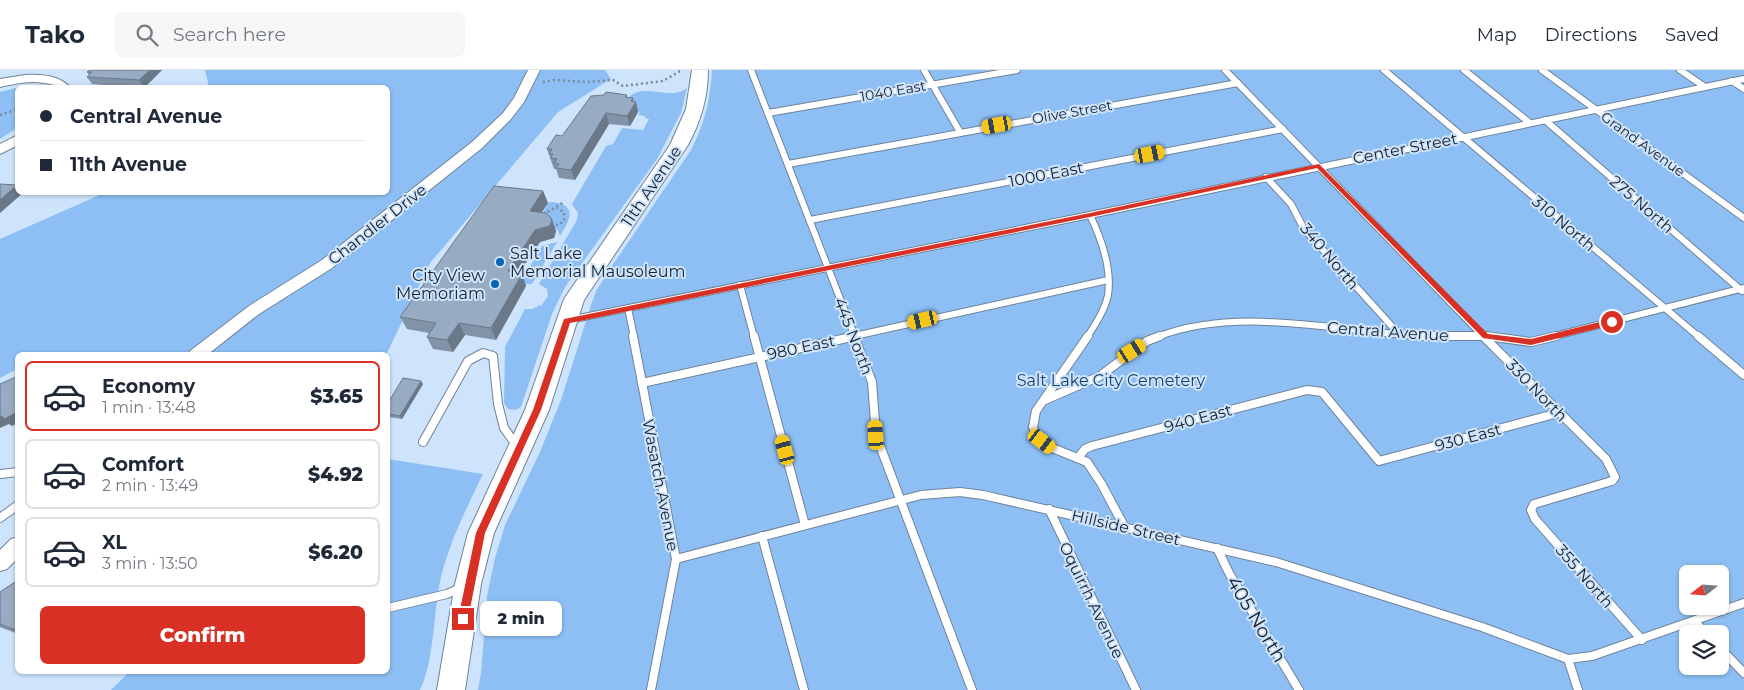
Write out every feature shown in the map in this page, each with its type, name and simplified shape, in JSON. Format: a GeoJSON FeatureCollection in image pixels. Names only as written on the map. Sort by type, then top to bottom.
{"type":"FeatureCollection","features":[{"type":"Feature","properties":{"kind":"street","name":"Chandler Drive"},"geometry":{"type":"LineString","coordinates":[[200,352],[254,310],[327,264],[477,145],[507,116],[528,85],[534,70]]}},
{"type":"Feature","properties":{"kind":"street","name":"11th Avenue"},"geometry":{"type":"LineString","coordinates":[[451,690],[468,584],[481,533],[537,410],[574,299],[683,138],[698,100],[700,70]]}},
{"type":"Feature","properties":{"kind":"street"},"geometry":{"type":"LineString","coordinates":[[0,83],[42,79],[62,85]]}},
{"type":"Feature","properties":{"kind":"street"},"geometry":{"type":"LineString","coordinates":[[0,150],[15,141]]}},
{"type":"Feature","properties":{"kind":"street"},"geometry":{"type":"LineString","coordinates":[[0,563],[15,548]]}},
{"type":"Feature","properties":{"kind":"lane","name":"445 North"},"geometry":{"type":"LineString","coordinates":[[751,70],[872,382],[876,435],[972,690]]}},
{"type":"Feature","properties":{"kind":"lane"},"geometry":{"type":"LineString","coordinates":[[924,70],[960,132]]}},
{"type":"Feature","properties":{"kind":"lane","name":"1040 East"},"geometry":{"type":"LineString","coordinates":[[768,113],[1018,70]]}},
{"type":"Feature","properties":{"kind":"lane","name":"330 North"},"geometry":{"type":"LineString","coordinates":[[1225,70],[1486,336],[1558,413],[1606,459],[1615,477],[1612,481],[1534,504],[1531,510]]}},
{"type":"Feature","properties":{"kind":"lane","name":"310 North"},"geometry":{"type":"LineString","coordinates":[[1384,70],[1744,375]]}},
{"type":"Feature","properties":{"kind":"lane"},"geometry":{"type":"LineString","coordinates":[[1464,70],[1530,123]]}},
{"type":"Feature","properties":{"kind":"lane","name":"Grand Avenue"},"geometry":{"type":"LineString","coordinates":[[1542,70],[1744,218]]}},
{"type":"Feature","properties":{"kind":"lane"},"geometry":{"type":"LineString","coordinates":[[1680,70],[1705,87]]}},
{"type":"Feature","properties":{"kind":"lane","name":"Center Street"},"geometry":{"type":"LineString","coordinates":[[567,321],[1090,215],[1744,79]]}},
{"type":"Feature","properties":{"kind":"lane"},"geometry":{"type":"LineString","coordinates":[[1732,82],[1744,90]]}},
{"type":"Feature","properties":{"kind":"lane","name":"Olive Street"},"geometry":{"type":"LineString","coordinates":[[788,164],[1238,83]]}},
{"type":"Feature","properties":{"kind":"lane","name":"275 North"},"geometry":{"type":"LineString","coordinates":[[1545,120],[1743,290]]}},
{"type":"Feature","properties":{"kind":"lane","name":"1000 East"},"geometry":{"type":"LineString","coordinates":[[810,220],[1283,129]]}},
{"type":"Feature","properties":{"kind":"lane","name":"340 North"},"geometry":{"type":"LineString","coordinates":[[1266,177],[1291,204],[1304,229],[1398,333]]}},
{"type":"Feature","properties":{"kind":"lane"},"geometry":{"type":"LineString","coordinates":[[1090,215],[1100,239],[1108,280],[1108,294],[1105,305],[1045,400],[1036,411],[1033,427],[1035,433],[1052,448],[1087,463],[1124,526]]}},
{"type":"Feature","properties":{"kind":"lane","name":"980 East"},"geometry":{"type":"LineString","coordinates":[[642,383],[1108,280]]}},
{"type":"Feature","properties":{"kind":"lane"},"geometry":{"type":"LineString","coordinates":[[740,285],[805,525]]}},
{"type":"Feature","properties":{"kind":"lane","name":"Central Avenue"},"geometry":{"type":"LineString","coordinates":[[1045,400],[1100,376],[1147,341],[1193,326],[1229,322],[1422,336],[1486,336],[1531,342],[1743,290]]}},
{"type":"Feature","properties":{"kind":"lane","name":"Wasatch Avenue"},"geometry":{"type":"LineString","coordinates":[[628,308],[676,558],[651,690]]}},
{"type":"Feature","properties":{"kind":"lane"},"geometry":{"type":"LineString","coordinates":[[423,442],[468,361],[483,353],[493,356],[498,404],[504,428],[519,449]]}},
{"type":"Feature","properties":{"kind":"lane","name":"940 East"},"geometry":{"type":"LineString","coordinates":[[1078,458],[1085,449],[1092,446],[1307,390],[1322,392],[1379,461]]}},
{"type":"Feature","properties":{"kind":"lane","name":"930 East"},"geometry":{"type":"LineString","coordinates":[[1379,461],[1558,413]]}},
{"type":"Feature","properties":{"kind":"lane"},"geometry":{"type":"LineString","coordinates":[[0,474],[15,472]]}},
{"type":"Feature","properties":{"kind":"lane","name":"Hillside Street"},"geometry":{"type":"LineString","coordinates":[[676,558],[901,500],[928,494],[960,492],[1049,509],[1276,562],[1482,627],[1568,659]]}},
{"type":"Feature","properties":{"kind":"lane"},"geometry":{"type":"LineString","coordinates":[[0,518],[15,507]]}},
{"type":"Feature","properties":{"kind":"lane","name":"Oquirrh Avenue"},"geometry":{"type":"LineString","coordinates":[[1049,509],[1136,690]]}},
{"type":"Feature","properties":{"kind":"lane","name":"355 North"},"geometry":{"type":"LineString","coordinates":[[1531,510],[1535,519],[1642,640]]}},
{"type":"Feature","properties":{"kind":"lane"},"geometry":{"type":"LineString","coordinates":[[762,536],[804,690]]}},
{"type":"Feature","properties":{"kind":"lane","name":"405 North"},"geometry":{"type":"LineString","coordinates":[[1217,548],[1229,573],[1300,690]]}},
{"type":"Feature","properties":{"kind":"lane"},"geometry":{"type":"LineString","coordinates":[[390,608],[447,594],[468,584]]}},
{"type":"Feature","properties":{"kind":"lane"},"geometry":{"type":"LineString","coordinates":[[1578,690],[1568,659],[1592,656],[1744,603]]}},
{"type":"Feature","properties":{"kind":"lane"},"geometry":{"type":"LineString","coordinates":[[1694,621],[1698,625]]}},
{"type":"Feature","properties":{"kind":"lane"},"geometry":{"type":"LineString","coordinates":[[1729,657],[1744,673]]}},
{"type":"Feature","properties":{"kind":"path"},"geometry":{"type":"LineString","coordinates":[[528,85],[554,80],[587,82],[613,80],[623,86],[663,82],[682,70]]}},
{"type":"Feature","properties":{"kind":"path"},"geometry":{"type":"LineString","coordinates":[[0,115],[15,110]]}},
{"type":"Feature","properties":{"kind":"path"},"geometry":{"type":"LineString","coordinates":[[557,208],[564,212],[564,220],[561,224],[554,225],[548,222],[546,216],[551,209],[557,208],[564,202]]}},
{"type":"Feature","properties":{"kind":"green space"},"geometry":{"type":"Polygon","coordinates":[[[205,70],[605,70],[611,79],[558,112],[430,263],[387,352],[15,352],[15,370],[0,378],[0,239],[99,195],[390,195],[390,85],[209,85],[205,70]]]}},
{"type":"Feature","properties":{"kind":"green space","name":"Salt Lake City Cemetery"},"geometry":{"type":"Polygon","coordinates":[[[712,70],[1744,70],[1744,690],[478,690],[487,596],[495,558],[505,525],[540,452],[561,400],[596,291],[691,150],[703,121],[708,102],[712,70]]]}},
{"type":"Feature","properties":{"kind":"green space"},"geometry":{"type":"Polygon","coordinates":[[[15,88],[15,129],[0,139],[0,92],[15,88]]]}},
{"type":"Feature","properties":{"kind":"green space"},"geometry":{"type":"Polygon","coordinates":[[[687,88],[681,113],[657,159],[565,287],[552,314],[521,407],[516,410],[508,409],[504,403],[505,347],[525,309],[541,306],[548,296],[547,289],[539,284],[577,220],[578,213],[572,204],[606,146],[613,144],[622,128],[643,130],[649,119],[638,115],[640,112],[635,111],[628,98],[634,93],[641,91],[672,93],[680,92],[687,88]]]}},
{"type":"Feature","properties":{"kind":"green space"},"geometry":{"type":"Polygon","coordinates":[[[549,202],[564,205],[570,213],[560,236],[557,229],[535,226],[549,202]]]}},
{"type":"Feature","properties":{"kind":"green space"},"geometry":{"type":"Polygon","coordinates":[[[557,242],[532,284],[520,284],[542,246],[557,242]]]}},
{"type":"Feature","properties":{"kind":"green space"},"geometry":{"type":"Polygon","coordinates":[[[390,459],[483,474],[459,524],[441,577],[431,650],[425,678],[420,690],[111,690],[127,674],[390,674],[390,459]]]}},
{"type":"Feature","properties":{"kind":"building"},"geometry":{"type":"Polygon","coordinates":[[[90,70],[150,70],[139,80],[87,77],[92,72],[87,72],[90,70]]]}},
{"type":"Feature","properties":{"kind":"building"},"geometry":{"type":"Polygon","coordinates":[[[606,92],[627,95],[625,97],[633,98],[631,101],[636,102],[627,116],[606,113],[571,170],[556,168],[559,164],[554,163],[557,159],[550,158],[553,154],[549,154],[552,149],[547,149],[556,135],[562,136],[591,96],[604,95],[606,92]]]}},
{"type":"Feature","properties":{"kind":"building"},"geometry":{"type":"Polygon","coordinates":[[[0,184],[15,185],[15,187],[0,200],[0,184]]]}},
{"type":"Feature","properties":{"kind":"building"},"geometry":{"type":"Polygon","coordinates":[[[494,186],[543,191],[530,211],[546,213],[552,219],[550,226],[535,230],[508,271],[522,274],[491,328],[459,323],[447,340],[427,337],[436,323],[400,317],[494,186]]]}},
{"type":"Feature","properties":{"kind":"building"},"geometry":{"type":"Polygon","coordinates":[[[15,377],[15,414],[4,419],[2,416],[0,417],[0,384],[15,377]]]}},
{"type":"Feature","properties":{"kind":"building"},"geometry":{"type":"Polygon","coordinates":[[[403,378],[421,381],[400,416],[390,414],[390,400],[403,378]]]}},
{"type":"Feature","properties":{"kind":"building"},"geometry":{"type":"Polygon","coordinates":[[[15,582],[15,630],[0,624],[0,592],[15,582]]]}},
{"type":"Feature","properties":{"kind":"place","name":"Salt Lake Memorial Mausoleum"},"geometry":{"type":"Point","coordinates":[500,262]}},
{"type":"Feature","properties":{"kind":"place","name":"City View Memoriam"},"geometry":{"type":"Point","coordinates":[495,284]}},
{"type":"Feature","properties":{"kind":"route"},"geometry":{"type":"LineString","coordinates":[[463,619],[468,584],[481,533],[537,410],[567,321],[1090,215],[1319,166],[1486,336],[1531,342],[1612,322]]}}]}
